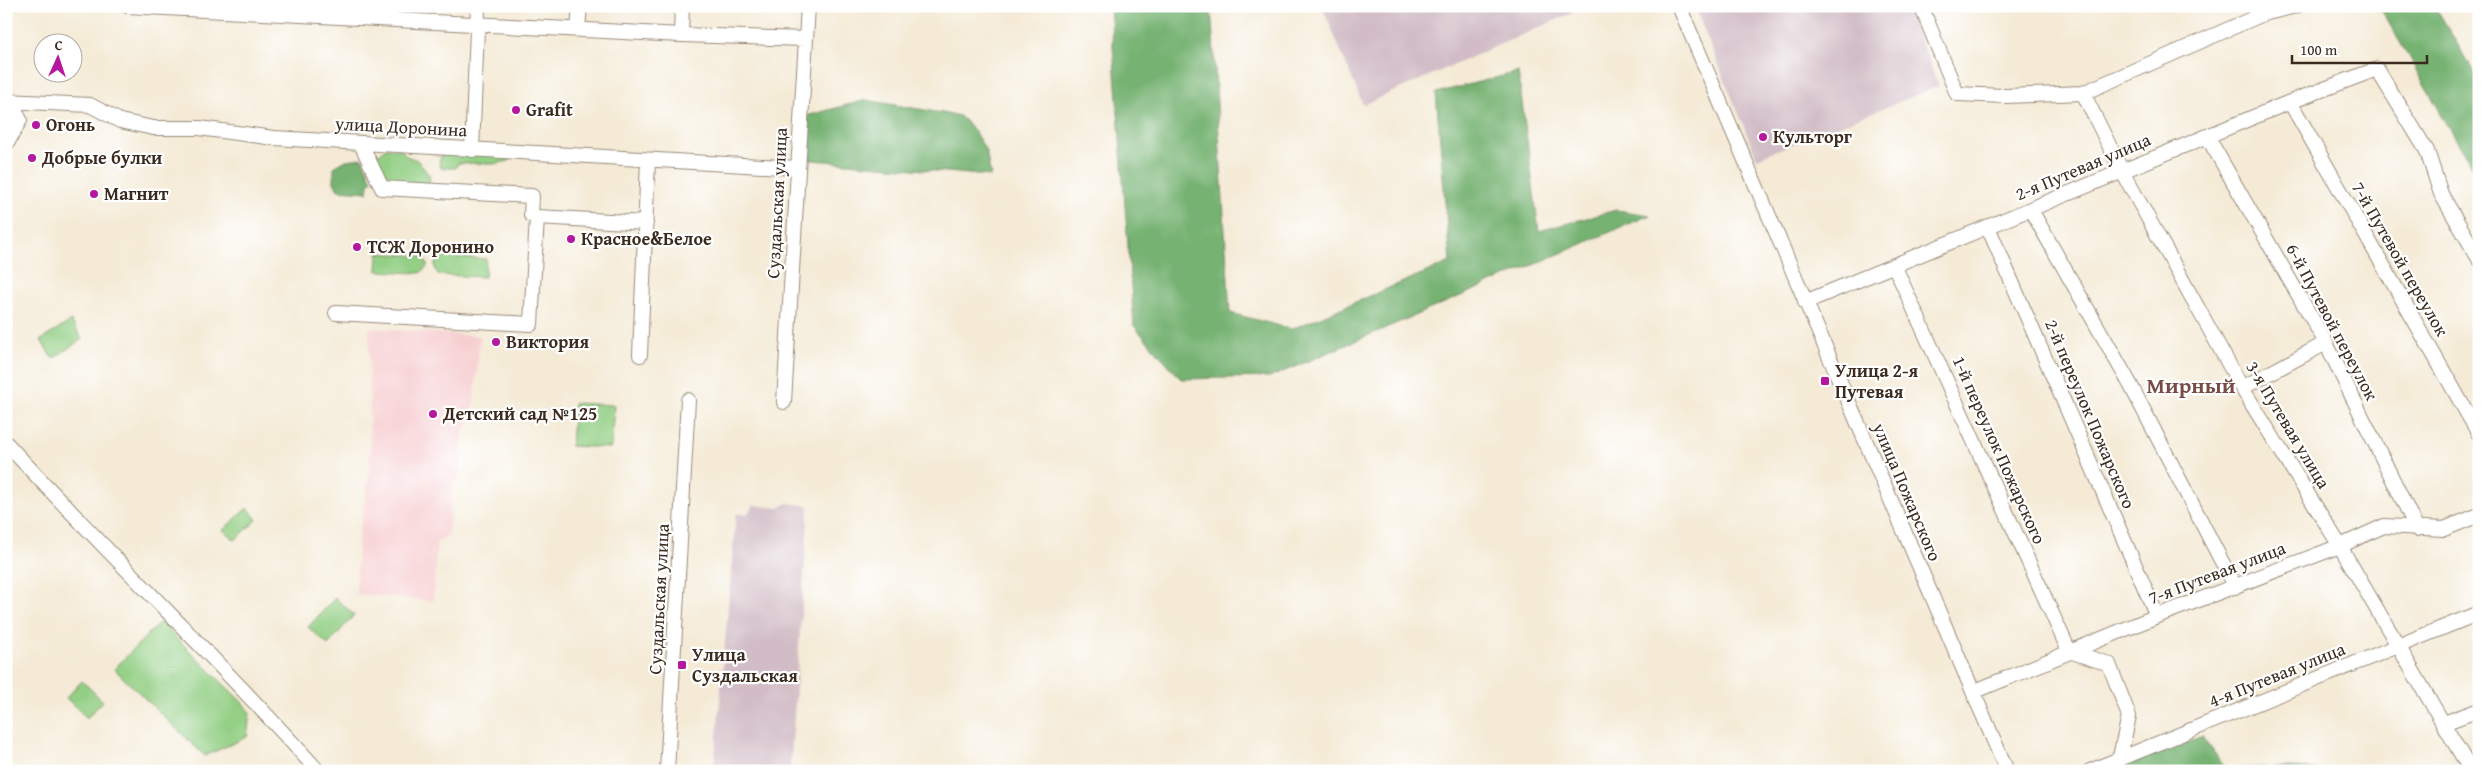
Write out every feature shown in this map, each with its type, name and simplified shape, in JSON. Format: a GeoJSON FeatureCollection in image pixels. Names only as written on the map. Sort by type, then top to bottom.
{"type":"FeatureCollection","features":[{"type":"Feature","properties":{"kind":"street"},"geometry":{"type":"LineString","coordinates":[[127,6],[382,13],[478,23],[680,35],[806,39]]}},
{"type":"Feature","properties":{"kind":"street"},"geometry":{"type":"LineString","coordinates":[[472,150],[478,6]]}},
{"type":"Feature","properties":{"kind":"street"},"geometry":{"type":"LineString","coordinates":[[578,29],[580,6]]}},
{"type":"Feature","properties":{"kind":"street"},"geometry":{"type":"LineString","coordinates":[[680,35],[682,6]]}},
{"type":"Feature","properties":{"kind":"street","name":"Суздальская улица"},"geometry":{"type":"LineString","coordinates":[[784,402],[808,6]]}},
{"type":"Feature","properties":{"kind":"street","name":"улица Пожарского"},"geometry":{"type":"LineString","coordinates":[[1679,6],[2007,771]]}},
{"type":"Feature","properties":{"kind":"street"},"geometry":{"type":"LineString","coordinates":[[1921,6],[1957,94],[2005,96],[2083,92],[2263,14],[2296,6]]}},
{"type":"Feature","properties":{"kind":"street","name":"2-я Путевая улица"},"geometry":{"type":"LineString","coordinates":[[1805,302],[2290,102],[2377,69],[2427,151],[2442,194],[2479,260]]}},
{"type":"Feature","properties":{"kind":"street","name":"3-я Путевая улица"},"geometry":{"type":"LineString","coordinates":[[2083,92],[2122,171],[2242,388],[2340,546],[2471,771]]}},
{"type":"Feature","properties":{"kind":"street"},"geometry":{"type":"LineString","coordinates":[[6,145],[20,120],[9,102]]}},
{"type":"Feature","properties":{"kind":"street","name":"улица Доронина"},"geometry":{"type":"LineString","coordinates":[[9,102],[90,105],[120,121],[153,128],[199,128],[274,138],[361,144],[798,168]]}},
{"type":"Feature","properties":{"kind":"street","name":"7-й Путевой переулок"},"geometry":{"type":"LineString","coordinates":[[2290,102],[2479,434]]}},
{"type":"Feature","properties":{"kind":"street","name":"6-й Путевой переулок"},"geometry":{"type":"LineString","coordinates":[[2207,136],[2326,343],[2417,529]]}},
{"type":"Feature","properties":{"kind":"street"},"geometry":{"type":"LineString","coordinates":[[361,144],[382,188],[532,196],[531,215],[537,218],[646,223]]}},
{"type":"Feature","properties":{"kind":"street"},"geometry":{"type":"LineString","coordinates":[[640,355],[648,160]]}},
{"type":"Feature","properties":{"kind":"street"},"geometry":{"type":"LineString","coordinates":[[2031,210],[2130,384],[2235,587]]}},
{"type":"Feature","properties":{"kind":"street"},"geometry":{"type":"LineString","coordinates":[[336,313],[531,324],[537,218]]}},
{"type":"Feature","properties":{"kind":"street","name":"2-й переулок Пожарского"},"geometry":{"type":"LineString","coordinates":[[1988,227],[2157,616]]}},
{"type":"Feature","properties":{"kind":"street","name":"1-й переулок Пожарского"},"geometry":{"type":"LineString","coordinates":[[1894,265],[2069,651]]}},
{"type":"Feature","properties":{"kind":"street"},"geometry":{"type":"LineString","coordinates":[[2242,388],[2326,343]]}},
{"type":"Feature","properties":{"kind":"street","name":"Суздальская улица"},"geometry":{"type":"LineString","coordinates":[[667,771],[688,400]]}},
{"type":"Feature","properties":{"kind":"street"},"geometry":{"type":"LineString","coordinates":[[6,443],[267,714],[318,771]]}},
{"type":"Feature","properties":{"kind":"street","name":"7-я Путевая улица"},"geometry":{"type":"LineString","coordinates":[[1973,692],[2069,651],[2340,546],[2384,526],[2444,530],[2479,515]]}},
{"type":"Feature","properties":{"kind":"street","name":"4-я Путевая улица"},"geometry":{"type":"LineString","coordinates":[[2090,771],[2119,761],[2479,613]]}},
{"type":"Feature","properties":{"kind":"street"},"geometry":{"type":"LineString","coordinates":[[2069,651],[2109,664],[2129,716],[2119,761]]}},
{"type":"Feature","properties":{"kind":"street"},"geometry":{"type":"LineString","coordinates":[[2444,723],[2479,710]]}},
{"type":"Feature","properties":{"kind":"shaded area"},"geometry":{"type":"Polygon","coordinates":[[[1322,6],[1569,6],[1572,13],[1363,105],[1322,6]]]}},
{"type":"Feature","properties":{"kind":"shaded area"},"geometry":{"type":"Polygon","coordinates":[[[1694,6],[1906,6],[1939,86],[1757,158],[1694,6]]]}},
{"type":"Feature","properties":{"kind":"shaded area"},"geometry":{"type":"Polygon","coordinates":[[[369,328],[480,336],[473,412],[463,433],[460,477],[453,482],[448,535],[437,542],[433,601],[356,594],[358,542],[370,467],[369,328]]]}},
{"type":"Feature","properties":{"kind":"shaded area"},"geometry":{"type":"Polygon","coordinates":[[[788,503],[809,506],[790,771],[714,771],[736,514],[747,514],[754,505],[778,508],[788,503]]]}},
{"type":"Feature","properties":{"kind":"green space"},"geometry":{"type":"Polygon","coordinates":[[[1110,6],[1211,6],[1230,313],[1292,329],[1450,262],[1436,93],[1518,72],[1539,231],[1616,210],[1650,215],[1271,377],[1181,379],[1134,326],[1110,6]]]}},
{"type":"Feature","properties":{"kind":"green space"},"geometry":{"type":"Polygon","coordinates":[[[2379,6],[2435,6],[2479,81],[2479,179],[2379,6]]]}},
{"type":"Feature","properties":{"kind":"green space"},"geometry":{"type":"Polygon","coordinates":[[[866,100],[960,116],[973,129],[986,151],[991,176],[802,159],[806,116],[866,100]]]}},
{"type":"Feature","properties":{"kind":"green space"},"geometry":{"type":"Polygon","coordinates":[[[385,148],[401,149],[406,156],[417,160],[430,176],[429,183],[424,185],[389,184],[371,155],[380,154],[385,148]]]}},
{"type":"Feature","properties":{"kind":"green space"},"geometry":{"type":"Polygon","coordinates":[[[442,152],[510,155],[509,161],[493,164],[458,163],[456,168],[441,168],[439,163],[442,152]]]}},
{"type":"Feature","properties":{"kind":"green space"},"geometry":{"type":"Polygon","coordinates":[[[362,158],[372,180],[369,184],[368,192],[338,190],[334,182],[334,167],[346,160],[362,158]]]}},
{"type":"Feature","properties":{"kind":"green space"},"geometry":{"type":"Polygon","coordinates":[[[378,253],[421,256],[427,263],[427,267],[420,273],[377,271],[378,253]]]}},
{"type":"Feature","properties":{"kind":"green space"},"geometry":{"type":"Polygon","coordinates":[[[441,256],[486,259],[485,277],[439,275],[435,265],[441,256]]]}},
{"type":"Feature","properties":{"kind":"green space"},"geometry":{"type":"Polygon","coordinates":[[[71,321],[82,339],[54,358],[51,357],[41,340],[71,321]]]}},
{"type":"Feature","properties":{"kind":"green space"},"geometry":{"type":"Polygon","coordinates":[[[574,403],[614,405],[611,448],[571,446],[574,403]]]}},
{"type":"Feature","properties":{"kind":"green space"},"geometry":{"type":"Polygon","coordinates":[[[246,509],[249,509],[257,520],[235,540],[223,530],[246,509]]]}},
{"type":"Feature","properties":{"kind":"green space"},"geometry":{"type":"Polygon","coordinates":[[[335,598],[354,615],[328,645],[308,627],[335,598]]]}},
{"type":"Feature","properties":{"kind":"green space"},"geometry":{"type":"Polygon","coordinates":[[[160,622],[242,702],[250,713],[247,737],[205,756],[114,669],[160,622]]]}},
{"type":"Feature","properties":{"kind":"green space"},"geometry":{"type":"Polygon","coordinates":[[[82,681],[103,701],[87,718],[66,698],[82,681]]]}},
{"type":"Feature","properties":{"kind":"green space"},"geometry":{"type":"Polygon","coordinates":[[[2203,737],[2226,769],[2269,767],[2357,771],[2126,771],[2124,765],[2203,737]]]}},
{"type":"Feature","properties":{"kind":"place","name":"Grafit"},"geometry":{"type":"Point","coordinates":[516,110]}},
{"type":"Feature","properties":{"kind":"place","name":"Огонь"},"geometry":{"type":"Point","coordinates":[36,125]}},
{"type":"Feature","properties":{"kind":"place","name":"Культорг"},"geometry":{"type":"Point","coordinates":[1763,137]}},
{"type":"Feature","properties":{"kind":"place","name":"Добрые булки"},"geometry":{"type":"Point","coordinates":[32,158]}},
{"type":"Feature","properties":{"kind":"place","name":"Магнит"},"geometry":{"type":"Point","coordinates":[94,194]}},
{"type":"Feature","properties":{"kind":"place","name":"Красное&Белое"},"geometry":{"type":"Point","coordinates":[571,239]}},
{"type":"Feature","properties":{"kind":"place","name":"ТСЖ Доронино"},"geometry":{"type":"Point","coordinates":[357,247]}},
{"type":"Feature","properties":{"kind":"place","name":"Виктория"},"geometry":{"type":"Point","coordinates":[496,342]}},
{"type":"Feature","properties":{"kind":"place","name":"Улица 2-я Путевая"},"geometry":{"type":"Point","coordinates":[1825,381]}},
{"type":"Feature","properties":{"kind":"place","name":"Детский сад №125"},"geometry":{"type":"Point","coordinates":[433,414]}},
{"type":"Feature","properties":{"kind":"place","name":"Улица Суздальская"},"geometry":{"type":"Point","coordinates":[682,665]}},
{"type":"Feature","properties":{"kind":"district","name":"Мирный"},"geometry":{"type":"Point","coordinates":[2191,385]}}]}
